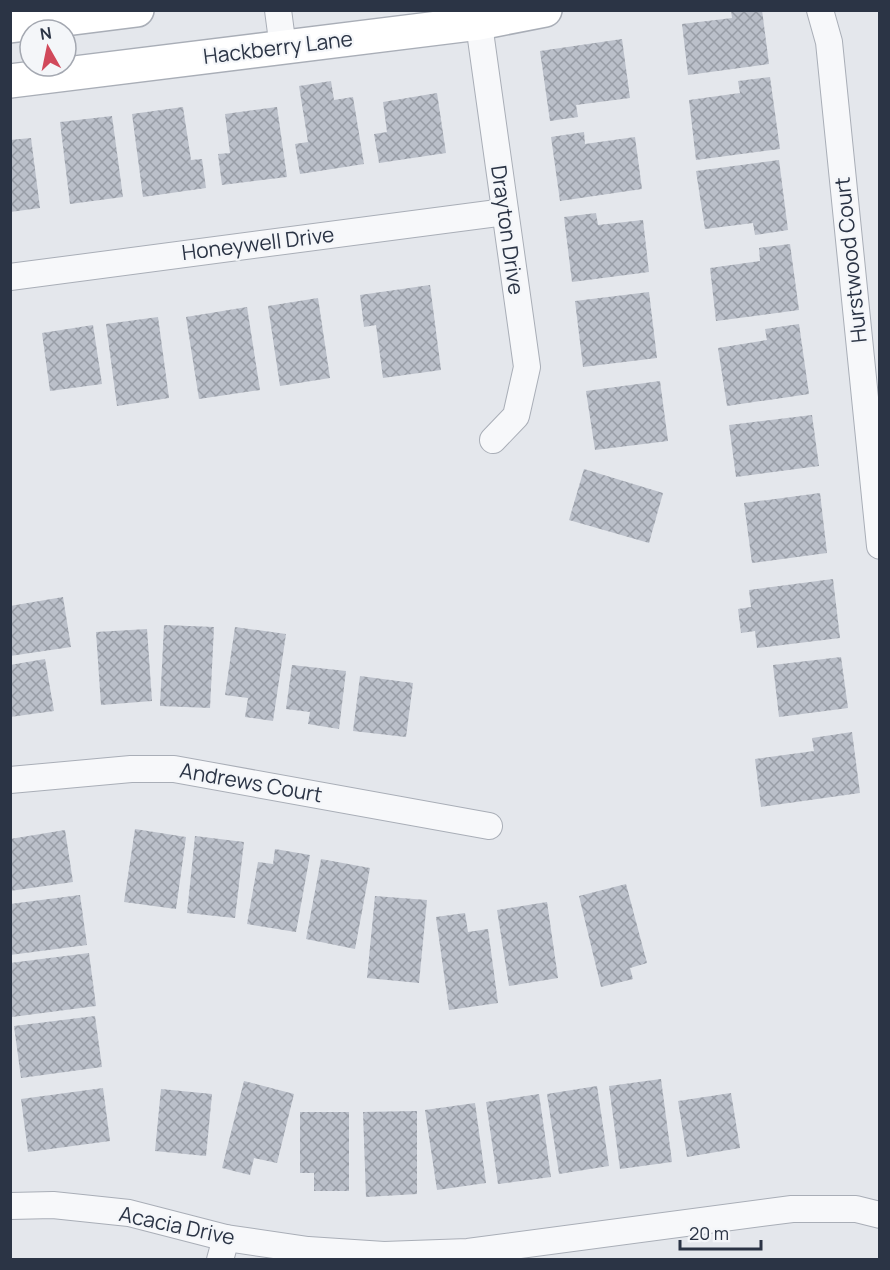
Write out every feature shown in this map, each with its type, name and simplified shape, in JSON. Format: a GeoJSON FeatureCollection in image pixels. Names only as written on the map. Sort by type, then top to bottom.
{"type":"FeatureCollection","features":[{"type":"Feature","properties":{"kind":"street"},"geometry":{"type":"LineString","coordinates":[[10,27],[137,10]]}},
{"type":"Feature","properties":{"kind":"street"},"geometry":{"type":"LineString","coordinates":[[278,10],[284,48]]}},
{"type":"Feature","properties":{"kind":"street","name":"Hackberry Lane"},"geometry":{"type":"LineString","coordinates":[[10,81],[284,48],[478,17],[545,10]]}},
{"type":"Feature","properties":{"kind":"street","name":"Hurstwood Court"},"geometry":{"type":"LineString","coordinates":[[820,10],[829,42],[879,546]]}},
{"type":"Feature","properties":{"kind":"street","name":"Drayton Drive"},"geometry":{"type":"LineString","coordinates":[[478,17],[527,367],[516,416],[493,440]]}},
{"type":"Feature","properties":{"kind":"street","name":"Honeywell Drive"},"geometry":{"type":"LineString","coordinates":[[10,276],[505,212]]}},
{"type":"Feature","properties":{"kind":"street","name":"Andrews Court"},"geometry":{"type":"LineString","coordinates":[[10,780],[131,769],[174,769],[489,825]]}},
{"type":"Feature","properties":{"kind":"street","name":"Acacia Drive"},"geometry":{"type":"LineString","coordinates":[[10,1206],[53,1205],[129,1213],[223,1249],[308,1250],[384,1255],[456,1252],[792,1209],[856,1209],[879,1215]]}},
{"type":"Feature","properties":{"kind":"building"},"geometry":{"type":"Polygon","coordinates":[[[731,10],[762,10],[769,64],[688,75],[682,24],[732,18],[731,10]]]}},
{"type":"Feature","properties":{"kind":"building"},"geometry":{"type":"Polygon","coordinates":[[[622,39],[630,98],[576,105],[578,117],[550,121],[540,51],[622,39]]]}},
{"type":"Feature","properties":{"kind":"building"},"geometry":{"type":"Polygon","coordinates":[[[770,77],[780,149],[696,160],[689,100],[740,93],[738,81],[770,77]]]}},
{"type":"Feature","properties":{"kind":"building"},"geometry":{"type":"Polygon","coordinates":[[[331,81],[334,100],[353,97],[364,164],[300,174],[295,144],[308,142],[299,86],[331,81]]]}},
{"type":"Feature","properties":{"kind":"building"},"geometry":{"type":"Polygon","coordinates":[[[437,93],[446,153],[379,163],[374,134],[387,132],[383,102],[437,93]]]}},
{"type":"Feature","properties":{"kind":"building"},"geometry":{"type":"Polygon","coordinates":[[[183,107],[191,160],[202,159],[206,188],[143,197],[132,114],[183,107]]]}},
{"type":"Feature","properties":{"kind":"building"},"geometry":{"type":"Polygon","coordinates":[[[277,107],[287,177],[222,185],[218,154],[230,153],[225,114],[277,107]]]}},
{"type":"Feature","properties":{"kind":"building"},"geometry":{"type":"Polygon","coordinates":[[[112,116],[123,197],[70,204],[60,122],[112,116]]]}},
{"type":"Feature","properties":{"kind":"building"},"geometry":{"type":"Polygon","coordinates":[[[584,132],[585,144],[635,137],[642,189],[560,201],[551,137],[584,132]]]}},
{"type":"Feature","properties":{"kind":"building"},"geometry":{"type":"Polygon","coordinates":[[[31,138],[40,208],[10,212],[10,140],[31,138]]]}},
{"type":"Feature","properties":{"kind":"building"},"geometry":{"type":"Polygon","coordinates":[[[779,160],[788,230],[755,235],[753,223],[705,229],[696,171],[779,160]]]}},
{"type":"Feature","properties":{"kind":"building"},"geometry":{"type":"Polygon","coordinates":[[[596,213],[598,225],[643,220],[649,272],[572,282],[564,217],[596,213]]]}},
{"type":"Feature","properties":{"kind":"building"},"geometry":{"type":"Polygon","coordinates":[[[790,244],[799,310],[716,321],[710,268],[760,261],[759,248],[790,244]]]}},
{"type":"Feature","properties":{"kind":"building"},"geometry":{"type":"Polygon","coordinates":[[[430,285],[441,370],[383,378],[376,325],[364,327],[360,295],[430,285]]]}},
{"type":"Feature","properties":{"kind":"building"},"geometry":{"type":"Polygon","coordinates":[[[649,292],[657,358],[583,367],[575,301],[649,292]]]}},
{"type":"Feature","properties":{"kind":"building"},"geometry":{"type":"Polygon","coordinates":[[[318,298],[330,378],[280,386],[268,306],[318,298]]]}},
{"type":"Feature","properties":{"kind":"building"},"geometry":{"type":"Polygon","coordinates":[[[247,307],[260,390],[199,399],[186,317],[247,307]]]}},
{"type":"Feature","properties":{"kind":"building"},"geometry":{"type":"Polygon","coordinates":[[[158,317],[169,398],[117,406],[106,324],[158,317]]]}},
{"type":"Feature","properties":{"kind":"building"},"geometry":{"type":"Polygon","coordinates":[[[799,324],[809,394],[727,406],[718,348],[767,340],[765,329],[799,324]]]}},
{"type":"Feature","properties":{"kind":"building"},"geometry":{"type":"Polygon","coordinates":[[[93,325],[102,384],[50,391],[42,333],[93,325]]]}},
{"type":"Feature","properties":{"kind":"building"},"geometry":{"type":"Polygon","coordinates":[[[660,381],[668,441],[595,450],[586,391],[660,381]]]}},
{"type":"Feature","properties":{"kind":"building"},"geometry":{"type":"Polygon","coordinates":[[[812,415],[819,466],[736,477],[729,425],[812,415]]]}},
{"type":"Feature","properties":{"kind":"building"},"geometry":{"type":"Polygon","coordinates":[[[584,469],[663,493],[649,543],[569,520],[584,469]]]}},
{"type":"Feature","properties":{"kind":"building"},"geometry":{"type":"Polygon","coordinates":[[[820,493],[827,553],[752,563],[744,503],[820,493]]]}},
{"type":"Feature","properties":{"kind":"building"},"geometry":{"type":"Polygon","coordinates":[[[833,579],[840,638],[757,648],[755,631],[741,633],[738,609],[751,607],[749,590],[833,579]]]}},
{"type":"Feature","properties":{"kind":"building"},"geometry":{"type":"Polygon","coordinates":[[[63,597],[71,647],[10,656],[10,606],[63,597]]]}},
{"type":"Feature","properties":{"kind":"building"},"geometry":{"type":"Polygon","coordinates":[[[164,625],[214,627],[210,708],[160,706],[164,625]]]}},
{"type":"Feature","properties":{"kind":"building"},"geometry":{"type":"Polygon","coordinates":[[[235,627],[286,634],[273,721],[245,717],[248,698],[225,695],[235,627]]]}},
{"type":"Feature","properties":{"kind":"building"},"geometry":{"type":"Polygon","coordinates":[[[147,629],[152,701],[101,705],[96,632],[147,629]]]}},
{"type":"Feature","properties":{"kind":"building"},"geometry":{"type":"Polygon","coordinates":[[[841,657],[848,708],[779,717],[773,665],[841,657]]]}},
{"type":"Feature","properties":{"kind":"building"},"geometry":{"type":"Polygon","coordinates":[[[45,659],[54,711],[10,717],[10,665],[45,659]]]}},
{"type":"Feature","properties":{"kind":"building"},"geometry":{"type":"Polygon","coordinates":[[[292,665],[346,671],[339,729],[308,724],[310,712],[286,709],[292,665]]]}},
{"type":"Feature","properties":{"kind":"building"},"geometry":{"type":"Polygon","coordinates":[[[360,676],[413,683],[406,737],[353,731],[360,676]]]}},
{"type":"Feature","properties":{"kind":"building"},"geometry":{"type":"Polygon","coordinates":[[[852,732],[860,793],[761,807],[755,759],[814,751],[812,738],[852,732]]]}},
{"type":"Feature","properties":{"kind":"building"},"geometry":{"type":"Polygon","coordinates":[[[135,829],[186,837],[176,909],[124,902],[135,829]]]}},
{"type":"Feature","properties":{"kind":"building"},"geometry":{"type":"Polygon","coordinates":[[[65,830],[73,882],[10,891],[10,839],[65,830]]]}},
{"type":"Feature","properties":{"kind":"building"},"geometry":{"type":"Polygon","coordinates":[[[195,836],[244,842],[235,918],[187,913],[195,836]]]}},
{"type":"Feature","properties":{"kind":"building"},"geometry":{"type":"Polygon","coordinates":[[[275,849],[310,855],[296,932],[247,924],[258,862],[273,864],[275,849]]]}},
{"type":"Feature","properties":{"kind":"building"},"geometry":{"type":"Polygon","coordinates":[[[321,859],[370,868],[355,949],[306,939],[321,859]]]}},
{"type":"Feature","properties":{"kind":"building"},"geometry":{"type":"Polygon","coordinates":[[[626,884],[647,963],[630,968],[633,979],[601,987],[579,896],[626,884]]]}},
{"type":"Feature","properties":{"kind":"building"},"geometry":{"type":"Polygon","coordinates":[[[80,895],[87,945],[10,955],[10,904],[80,895]]]}},
{"type":"Feature","properties":{"kind":"building"},"geometry":{"type":"Polygon","coordinates":[[[375,896],[427,900],[419,983],[367,978],[375,896]]]}},
{"type":"Feature","properties":{"kind":"building"},"geometry":{"type":"Polygon","coordinates":[[[547,902],[558,978],[509,986],[497,910],[547,902]]]}},
{"type":"Feature","properties":{"kind":"building"},"geometry":{"type":"Polygon","coordinates":[[[465,913],[468,932],[488,929],[498,1003],[449,1010],[436,917],[465,913]]]}},
{"type":"Feature","properties":{"kind":"building"},"geometry":{"type":"Polygon","coordinates":[[[89,953],[96,1006],[12,1017],[10,963],[89,953]]]}},
{"type":"Feature","properties":{"kind":"building"},"geometry":{"type":"Polygon","coordinates":[[[95,1016],[102,1067],[21,1078],[14,1026],[95,1016]]]}},
{"type":"Feature","properties":{"kind":"building"},"geometry":{"type":"Polygon","coordinates":[[[661,1079],[672,1162],[620,1169],[609,1086],[661,1079]]]}},
{"type":"Feature","properties":{"kind":"building"},"geometry":{"type":"Polygon","coordinates":[[[244,1081],[294,1094],[277,1163],[254,1158],[250,1175],[222,1168],[244,1081]]]}},
{"type":"Feature","properties":{"kind":"building"},"geometry":{"type":"Polygon","coordinates":[[[597,1086],[609,1166],[559,1174],[547,1094],[597,1086]]]}},
{"type":"Feature","properties":{"kind":"building"},"geometry":{"type":"Polygon","coordinates":[[[103,1088],[110,1141],[28,1152],[21,1099],[103,1088]]]}},
{"type":"Feature","properties":{"kind":"building"},"geometry":{"type":"Polygon","coordinates":[[[161,1089],[212,1094],[206,1156],[155,1151],[161,1089]]]}},
{"type":"Feature","properties":{"kind":"building"},"geometry":{"type":"Polygon","coordinates":[[[731,1093],[740,1148],[687,1157],[678,1101],[731,1093]]]}},
{"type":"Feature","properties":{"kind":"building"},"geometry":{"type":"Polygon","coordinates":[[[539,1094],[551,1177],[498,1184],[486,1102],[539,1094]]]}},
{"type":"Feature","properties":{"kind":"building"},"geometry":{"type":"Polygon","coordinates":[[[475,1103],[486,1183],[437,1190],[425,1110],[475,1103]]]}},
{"type":"Feature","properties":{"kind":"building"},"geometry":{"type":"Polygon","coordinates":[[[417,1111],[417,1194],[366,1197],[363,1112],[417,1111]]]}},
{"type":"Feature","properties":{"kind":"building"},"geometry":{"type":"Polygon","coordinates":[[[300,1112],[349,1112],[349,1191],[314,1191],[314,1173],[300,1173],[300,1112]]]}}]}
